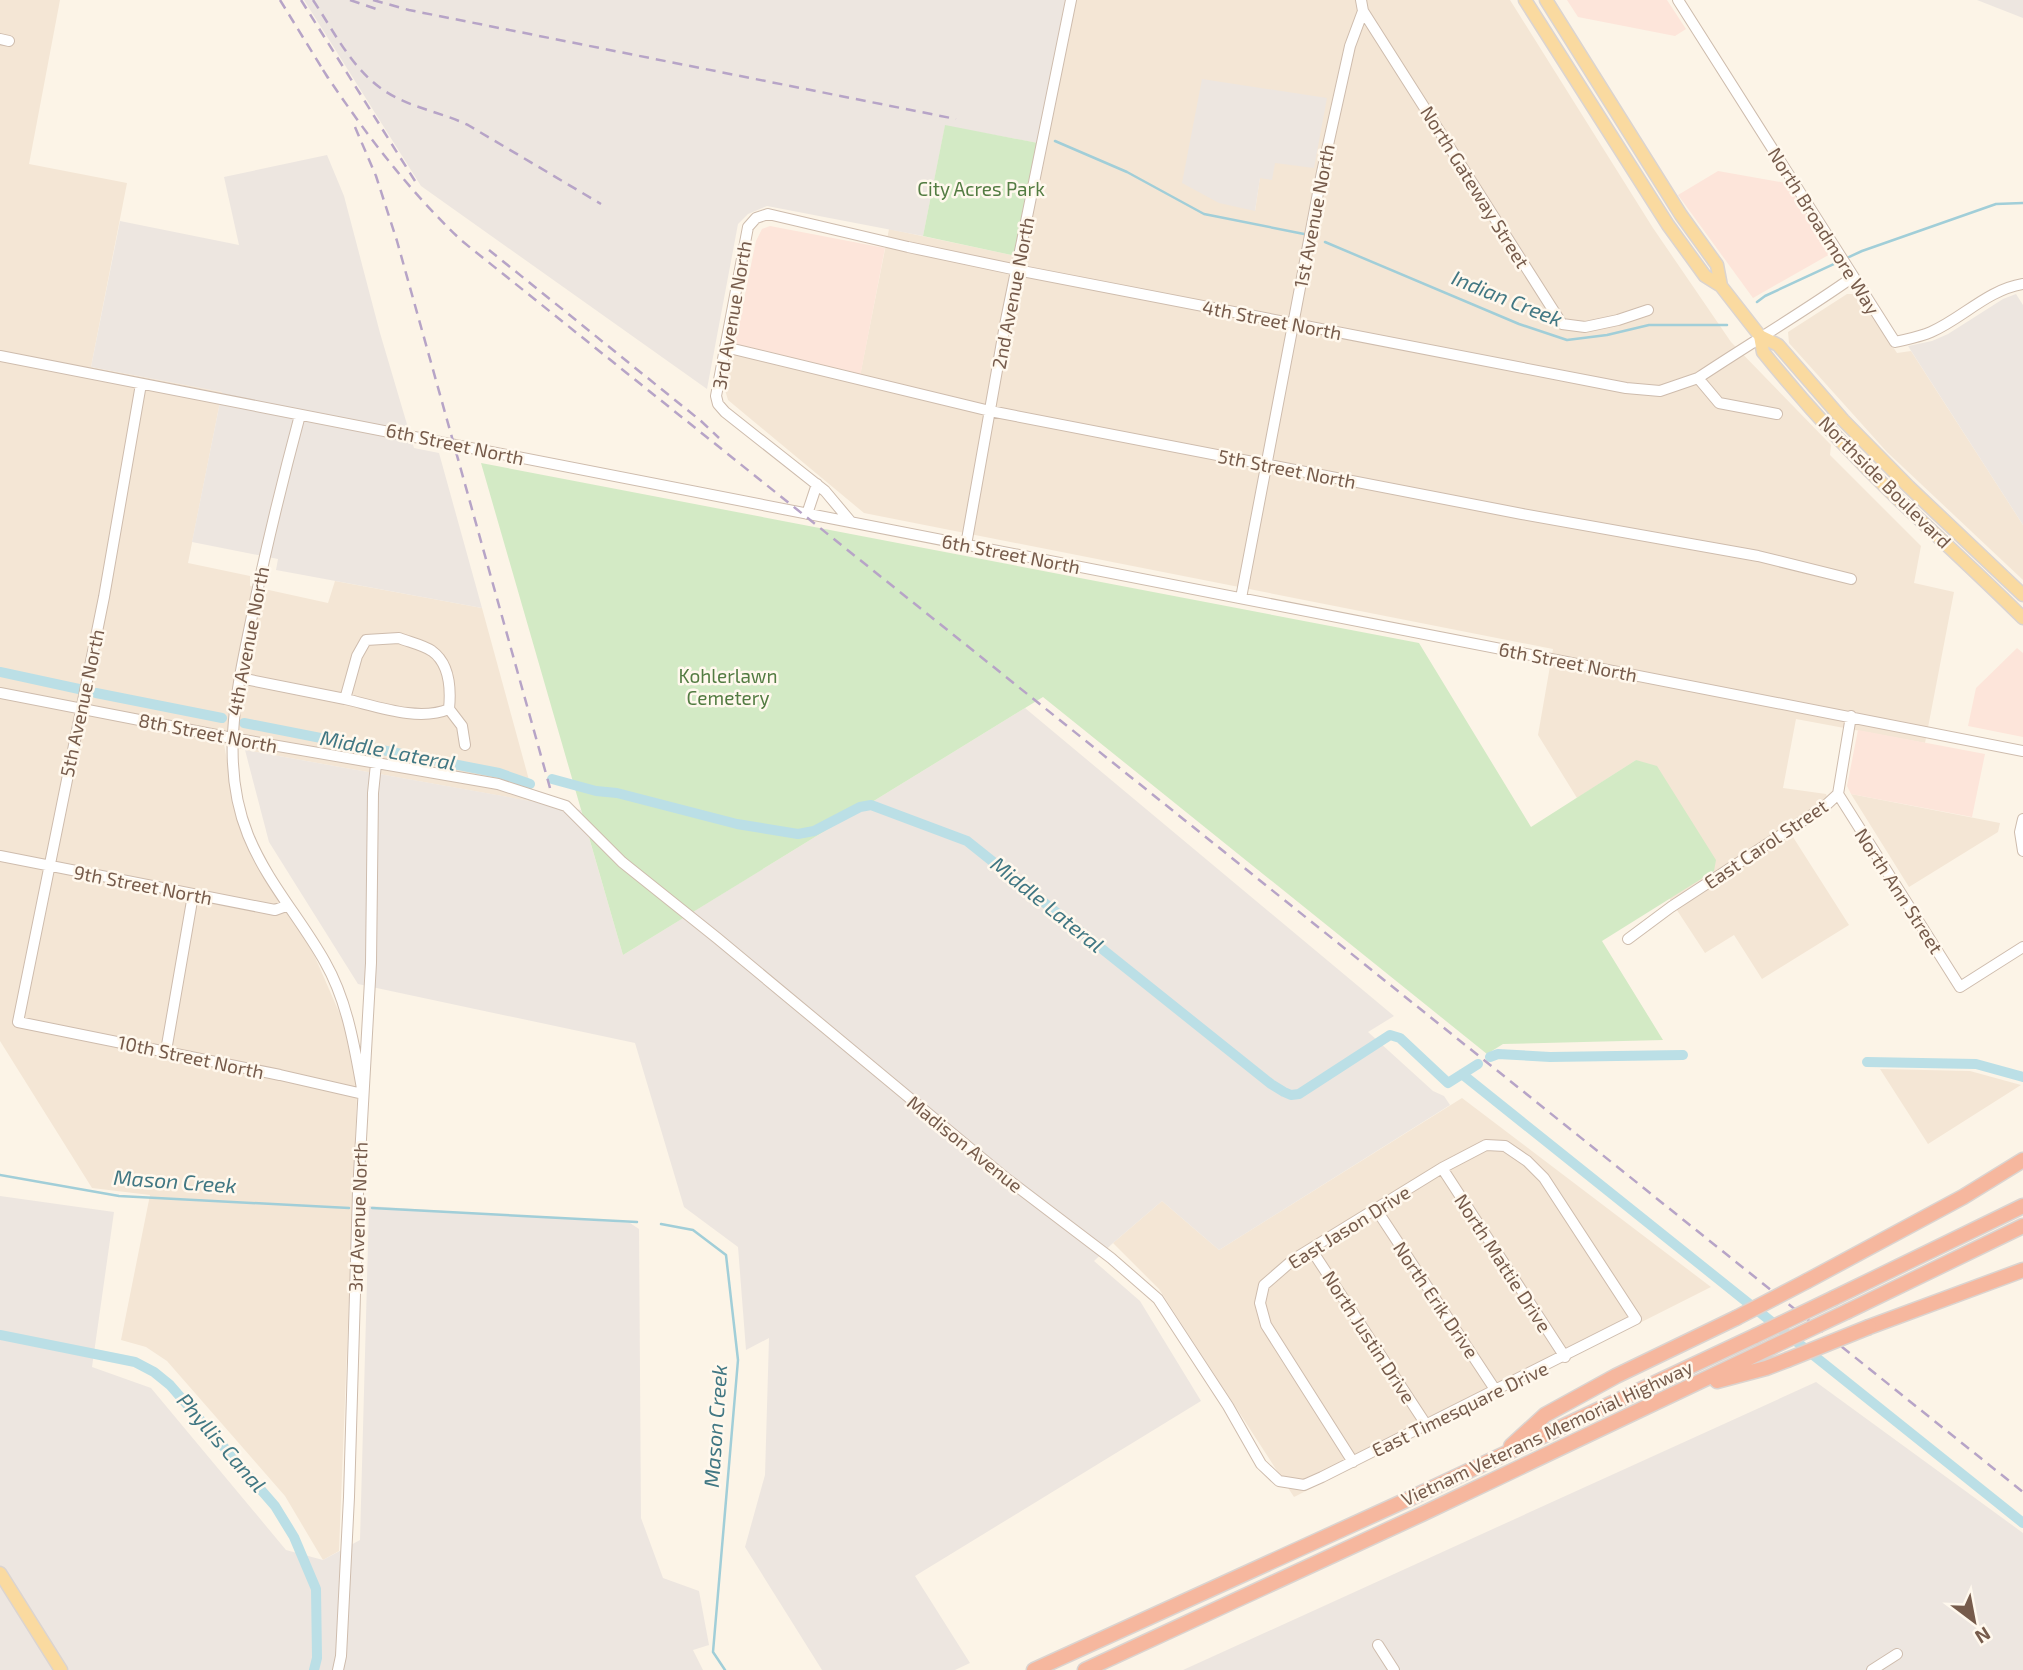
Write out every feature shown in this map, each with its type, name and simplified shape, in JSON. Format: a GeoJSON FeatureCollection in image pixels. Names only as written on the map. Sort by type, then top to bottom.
{"type":"FeatureCollection","features":[{"type":"Feature","properties":{"kind":"highway"},"geometry":{"type":"LineString","coordinates":[[1500,1456],[1545,1415],[1903,1230],[2023,1160]]}},
{"type":"Feature","properties":{"kind":"highway","name":"Vietnam Veterans Memorial Highway"},"geometry":{"type":"LineString","coordinates":[[1034,1670],[1500,1456],[2023,1206]]}},
{"type":"Feature","properties":{"kind":"highway","name":"Vietnam Veterans Memorial Highway"},"geometry":{"type":"LineString","coordinates":[[1085,1670],[1422,1514],[2023,1226]]}},
{"type":"Feature","properties":{"kind":"highway"},"geometry":{"type":"LineString","coordinates":[[1686,1389],[1766,1368],[2023,1270]]}},
{"type":"Feature","properties":{"kind":"main road","name":"Northside Boulevard"},"geometry":{"type":"LineString","coordinates":[[1525,0],[1668,225],[1705,276],[1721,286],[1760,336],[1778,345],[1852,430],[2023,595]]}},
{"type":"Feature","properties":{"kind":"main road","name":"Northside Boulevard"},"geometry":{"type":"LineString","coordinates":[[1546,0],[1681,215],[1717,265],[1721,286]]}},
{"type":"Feature","properties":{"kind":"main road","name":"Northside Boulevard"},"geometry":{"type":"LineString","coordinates":[[1760,336],[1763,352],[1832,430],[1897,498],[2023,618]]}},
{"type":"Feature","properties":{"kind":"main road"},"geometry":{"type":"LineString","coordinates":[[0,1573],[61,1670]]}},
{"type":"Feature","properties":{"kind":"street","name":"2nd Avenue North"},"geometry":{"type":"LineString","coordinates":[[966,545],[1071,0]]}},
{"type":"Feature","properties":{"kind":"street"},"geometry":{"type":"LineString","coordinates":[[1361,0],[1363,11]]}},
{"type":"Feature","properties":{"kind":"street","name":"North Broadmore Way"},"geometry":{"type":"LineString","coordinates":[[1678,0],[1895,342],[1933,331],[1989,296],[2023,284]]}},
{"type":"Feature","properties":{"kind":"street","name":"North Gateway Street"},"geometry":{"type":"LineString","coordinates":[[1363,11],[1562,324],[1585,327],[1648,310]]}},
{"type":"Feature","properties":{"kind":"street","name":"1st Avenue North"},"geometry":{"type":"LineString","coordinates":[[1241,598],[1322,172],[1350,46],[1363,11]]}},
{"type":"Feature","properties":{"kind":"street","name":"4th Street North"},"geometry":{"type":"LineString","coordinates":[[756,218],[768,214],[1017,270],[1626,388],[1660,391],[1698,378],[1760,336],[1812,307],[1850,273]]}},
{"type":"Feature","properties":{"kind":"street","name":"3rd Avenue North"},"geometry":{"type":"LineString","coordinates":[[756,218],[748,227],[716,396],[718,404],[817,484],[851,522]]}},
{"type":"Feature","properties":{"kind":"street","name":"5th Street North"},"geometry":{"type":"LineString","coordinates":[[725,347],[990,411],[1522,514],[1758,556],[1851,579]]}},
{"type":"Feature","properties":{"kind":"street","name":"6th Street North"},"geometry":{"type":"LineString","coordinates":[[0,356],[2023,751]]}},
{"type":"Feature","properties":{"kind":"street"},"geometry":{"type":"LineString","coordinates":[[1698,378],[1719,403],[1777,414]]}},
{"type":"Feature","properties":{"kind":"street","name":"5th Avenue North"},"geometry":{"type":"LineString","coordinates":[[18,1022],[104,597],[141,384]]}},
{"type":"Feature","properties":{"kind":"street","name":"4th Avenue North"},"geometry":{"type":"LineString","coordinates":[[300,415],[270,526],[234,707],[232,764],[249,837],[286,906],[325,962],[336,986],[353,1040],[363,1094]]}},
{"type":"Feature","properties":{"kind":"street"},"geometry":{"type":"LineString","coordinates":[[807,514],[817,484]]}},
{"type":"Feature","properties":{"kind":"street"},"geometry":{"type":"LineString","coordinates":[[345,699],[357,656],[366,640],[399,638],[432,652],[447,671],[449,709],[462,726],[466,745]]}},
{"type":"Feature","properties":{"kind":"street"},"geometry":{"type":"LineString","coordinates":[[240,678],[409,712],[437,714],[449,709]]}},
{"type":"Feature","properties":{"kind":"street","name":"8th Street North"},"geometry":{"type":"LineString","coordinates":[[0,693],[232,738],[498,784],[566,806],[605,846]]}},
{"type":"Feature","properties":{"kind":"street","name":"East Carol Street"},"geometry":{"type":"LineString","coordinates":[[1628,939],[1671,907],[1824,807],[1838,794],[1851,716]]}},
{"type":"Feature","properties":{"kind":"street","name":"3rd Avenue North"},"geometry":{"type":"LineString","coordinates":[[338,1670],[341,1656],[349,1497],[358,1192],[371,963],[373,793],[376,764]]}},
{"type":"Feature","properties":{"kind":"street","name":"North Ann Street"},"geometry":{"type":"LineString","coordinates":[[1838,794],[1961,986],[2023,947]]}},
{"type":"Feature","properties":{"kind":"street"},"geometry":{"type":"LineString","coordinates":[[2023,819],[2020,832],[2023,851]]}},
{"type":"Feature","properties":{"kind":"street","name":"Madison Avenue"},"geometry":{"type":"LineString","coordinates":[[605,846],[1007,1179],[1111,1258],[1158,1299],[1228,1406],[1261,1464],[1279,1481]]}},
{"type":"Feature","properties":{"kind":"street","name":"9th Street North"},"geometry":{"type":"LineString","coordinates":[[0,856],[275,910],[286,906]]}},
{"type":"Feature","properties":{"kind":"street"},"geometry":{"type":"LineString","coordinates":[[166,1051],[193,895]]}},
{"type":"Feature","properties":{"kind":"street","name":"10th Street North"},"geometry":{"type":"LineString","coordinates":[[18,1022],[363,1094]]}},
{"type":"Feature","properties":{"kind":"street","name":"East Jason Drive"},"geometry":{"type":"LineString","coordinates":[[1353,1462],[1266,1325],[1260,1303],[1264,1285],[1294,1259],[1486,1144],[1505,1146],[1544,1178],[1636,1319]]}},
{"type":"Feature","properties":{"kind":"street","name":"North Mattie Drive"},"geometry":{"type":"LineString","coordinates":[[1442,1168],[1565,1357]]}},
{"type":"Feature","properties":{"kind":"street","name":"North Erik Drive"},"geometry":{"type":"LineString","coordinates":[[1376,1209],[1496,1391]]}},
{"type":"Feature","properties":{"kind":"street","name":"North Justin Drive"},"geometry":{"type":"LineString","coordinates":[[1311,1249],[1427,1426]]}},
{"type":"Feature","properties":{"kind":"street","name":"East Timesquare Drive"},"geometry":{"type":"LineString","coordinates":[[1279,1481],[1304,1485],[1427,1426],[1636,1319]]}},
{"type":"Feature","properties":{"kind":"street"},"geometry":{"type":"LineString","coordinates":[[1378,1645],[1394,1670]]}},
{"type":"Feature","properties":{"kind":"street"},"geometry":{"type":"LineString","coordinates":[[1872,1670],[1898,1654]]}},
{"type":"Feature","properties":{"kind":"shaded area"},"geometry":{"type":"Polygon","coordinates":[[[0,0],[60,0],[29,164],[127,183],[91,367],[222,392],[188,563],[250,576],[250,586],[328,603],[335,581],[482,608],[535,802],[224,744],[235,805],[272,882],[315,957],[353,1044],[358,1071],[339,1551],[323,1560],[285,1496],[167,1361],[146,1347],[121,1340],[150,1195],[92,1188],[0,1041],[0,0]]]}},
{"type":"Feature","properties":{"kind":"shaded area"},"geometry":{"type":"Polygon","coordinates":[[[304,0],[1065,0],[1038,143],[945,126],[923,236],[767,206],[748,214],[738,224],[707,389],[421,186],[304,0]]]}},
{"type":"Feature","properties":{"kind":"shaded area"},"geometry":{"type":"Polygon","coordinates":[[[1065,0],[1510,0],[1653,228],[1731,342],[1831,445],[1830,455],[1921,546],[1914,583],[1954,592],[1925,743],[1796,719],[1783,788],[1826,794],[1827,797],[1786,826],[1849,925],[1762,979],[1734,935],[1705,953],[1669,898],[1713,871],[1636,760],[1577,798],[1538,735],[1553,649],[864,513],[728,400],[725,390],[733,352],[860,376],[889,229],[1016,256],[1065,0]],[[1203,79],[1255,211],[1260,177],[1272,179],[1203,79]]]}},
{"type":"Feature","properties":{"kind":"shaded area"},"geometry":{"type":"Polygon","coordinates":[[[1567,0],[1667,0],[1686,29],[1675,36],[1578,17],[1567,0]]]}},
{"type":"Feature","properties":{"kind":"shaded area"},"geometry":{"type":"Polygon","coordinates":[[[1977,0],[2023,0],[2023,18],[1977,0]]]}},
{"type":"Feature","properties":{"kind":"shaded area"},"geometry":{"type":"Polygon","coordinates":[[[1202,79],[1327,98],[1314,168],[1275,163],[1272,180],[1260,178],[1255,211],[1219,203],[1182,183],[1202,79]]]}},
{"type":"Feature","properties":{"kind":"shaded area"},"geometry":{"type":"Polygon","coordinates":[[[327,155],[344,196],[414,448],[439,453],[482,608],[276,570],[278,559],[192,542],[222,392],[91,367],[120,221],[239,245],[224,177],[327,155]]]}},
{"type":"Feature","properties":{"kind":"shaded area"},"geometry":{"type":"Polygon","coordinates":[[[1718,171],[1786,183],[1832,253],[1753,298],[1678,195],[1718,171]]]}},
{"type":"Feature","properties":{"kind":"shaded area"},"geometry":{"type":"Polygon","coordinates":[[[770,226],[885,248],[860,377],[733,352],[756,241],[762,229],[770,226]]]}},
{"type":"Feature","properties":{"kind":"shaded area"},"geometry":{"type":"Polygon","coordinates":[[[1847,294],[1858,294],[1897,353],[1911,351],[2023,525],[2023,580],[1887,452],[1789,343],[1788,332],[1847,294]]]}},
{"type":"Feature","properties":{"kind":"shaded area"},"geometry":{"type":"Polygon","coordinates":[[[2016,294],[2023,305],[2023,525],[1908,346],[1932,341],[1948,334],[2003,299],[2016,294]]]}},
{"type":"Feature","properties":{"kind":"shaded area"},"geometry":{"type":"Polygon","coordinates":[[[2017,648],[2023,653],[2023,737],[1968,726],[1976,688],[2017,648]]]}},
{"type":"Feature","properties":{"kind":"shaded area"},"geometry":{"type":"Polygon","coordinates":[[[1025,708],[1394,1016],[1368,1032],[1433,1091],[1444,1096],[1450,1105],[1219,1250],[1162,1201],[1113,1243],[1094,1261],[1140,1301],[1201,1401],[915,1576],[970,1663],[955,1670],[822,1670],[745,1547],[765,1475],[769,1338],[746,1350],[738,1247],[684,1207],[635,1043],[358,984],[269,842],[245,750],[581,810],[623,955],[1025,708]]]}},
{"type":"Feature","properties":{"kind":"shaded area"},"geometry":{"type":"Polygon","coordinates":[[[1858,730],[1985,754],[1972,817],[1851,794],[1847,786],[1858,730]]]}},
{"type":"Feature","properties":{"kind":"shaded area"},"geometry":{"type":"Polygon","coordinates":[[[1851,794],[2000,823],[1998,832],[1909,887],[1851,794]]]}},
{"type":"Feature","properties":{"kind":"shaded area"},"geometry":{"type":"Polygon","coordinates":[[[1880,1069],[1970,1071],[2021,1085],[1928,1144],[1880,1069]]]}},
{"type":"Feature","properties":{"kind":"shaded area"},"geometry":{"type":"Polygon","coordinates":[[[1462,1098],[1711,1287],[1294,1497],[1159,1289],[1113,1243],[1162,1201],[1219,1250],[1462,1098]]]}},
{"type":"Feature","properties":{"kind":"shaded area"},"geometry":{"type":"Polygon","coordinates":[[[0,1196],[114,1212],[92,1367],[151,1388],[286,1550],[323,1560],[360,1540],[369,1206],[630,1223],[639,1229],[641,1518],[663,1578],[699,1591],[709,1645],[693,1650],[703,1670],[0,1670],[0,1196]]]}},
{"type":"Feature","properties":{"kind":"shaded area"},"geometry":{"type":"Polygon","coordinates":[[[1816,1382],[2023,1533],[2023,1670],[1183,1670],[1816,1382]]]}},
{"type":"Feature","properties":{"kind":"green space","name":"City Acres Park"},"geometry":{"type":"Polygon","coordinates":[[[945,125],[1038,143],[1016,256],[923,236],[945,125]]]}},
{"type":"Feature","properties":{"kind":"green space","name":"Kohlerlawn Cemetery"},"geometry":{"type":"Polygon","coordinates":[[[481,463],[1419,643],[1531,827],[1636,760],[1657,766],[1716,860],[1714,871],[1602,941],[1663,1040],[1503,1044],[1487,1054],[1043,697],[623,955],[481,463]]]}},
{"type":"Feature","properties":{"kind":"waterway","name":"Indian Creek"},"geometry":{"type":"LineString","coordinates":[[1055,141],[1127,172],[1204,214],[1304,234]]}},
{"type":"Feature","properties":{"kind":"waterway","name":"Indian Creek"},"geometry":{"type":"LineString","coordinates":[[1757,302],[1862,251],[1996,204],[2023,203]]}},
{"type":"Feature","properties":{"kind":"waterway","name":"Indian Creek"},"geometry":{"type":"LineString","coordinates":[[1325,242],[1519,324],[1567,340],[1607,335],[1649,325],[1727,325]]}},
{"type":"Feature","properties":{"kind":"waterway","name":"Middle Lateral"},"geometry":{"type":"LineString","coordinates":[[0,672],[79,689]]}},
{"type":"Feature","properties":{"kind":"waterway","name":"Middle Lateral"},"geometry":{"type":"LineString","coordinates":[[96,693],[222,718]]}},
{"type":"Feature","properties":{"kind":"waterway","name":"Middle Lateral"},"geometry":{"type":"LineString","coordinates":[[244,723],[499,773],[530,784]]}},
{"type":"Feature","properties":{"kind":"waterway","name":"Middle Lateral"},"geometry":{"type":"LineString","coordinates":[[552,779],[737,824],[798,834],[814,831],[860,807],[871,805],[967,841],[1271,1084],[1291,1095],[1299,1094],[1390,1035],[1400,1038],[1448,1083],[1478,1064]]}},
{"type":"Feature","properties":{"kind":"waterway","name":"Middle Lateral"},"geometry":{"type":"LineString","coordinates":[[1490,1057],[1498,1054],[1550,1057],[1683,1055]]}},
{"type":"Feature","properties":{"kind":"waterway","name":"Middle Lateral"},"geometry":{"type":"LineString","coordinates":[[1867,1062],[1976,1064],[2023,1077]]}},
{"type":"Feature","properties":{"kind":"waterway"},"geometry":{"type":"LineString","coordinates":[[1462,1074],[2023,1523]]}},
{"type":"Feature","properties":{"kind":"waterway","name":"Mason Creek"},"geometry":{"type":"LineString","coordinates":[[0,1175],[119,1196],[349,1208]]}},
{"type":"Feature","properties":{"kind":"waterway","name":"Mason Creek"},"geometry":{"type":"LineString","coordinates":[[372,1208],[637,1222]]}},
{"type":"Feature","properties":{"kind":"waterway","name":"Mason Creek"},"geometry":{"type":"LineString","coordinates":[[661,1224],[693,1230],[726,1255],[738,1360],[713,1652],[725,1670]]}},
{"type":"Feature","properties":{"kind":"waterway","name":"Phyllis Canal"},"geometry":{"type":"LineString","coordinates":[[0,1335],[135,1362],[170,1385],[275,1506],[294,1537],[316,1589],[317,1658],[314,1670]]}},
{"type":"Feature","properties":{"kind":"railway"},"geometry":{"type":"LineString","coordinates":[[280,0],[328,78]]}},
{"type":"Feature","properties":{"kind":"railway"},"geometry":{"type":"LineString","coordinates":[[301,0],[415,181]]}},
{"type":"Feature","properties":{"kind":"railway"},"geometry":{"type":"LineString","coordinates":[[313,0],[359,68],[383,90],[405,102],[468,125],[601,204]]}},
{"type":"Feature","properties":{"kind":"railway"},"geometry":{"type":"LineString","coordinates":[[350,0],[382,11]]}},
{"type":"Feature","properties":{"kind":"railway"},"geometry":{"type":"LineString","coordinates":[[373,0],[409,10],[956,119]]}},
{"type":"Feature","properties":{"kind":"railway"},"geometry":{"type":"LineString","coordinates":[[323,70],[388,160],[462,241],[2023,1492]]}},
{"type":"Feature","properties":{"kind":"railway"},"geometry":{"type":"LineString","coordinates":[[355,127],[376,176],[397,241],[550,788]]}},
{"type":"Feature","properties":{"kind":"railway"},"geometry":{"type":"LineString","coordinates":[[489,250],[719,438]]}}]}
